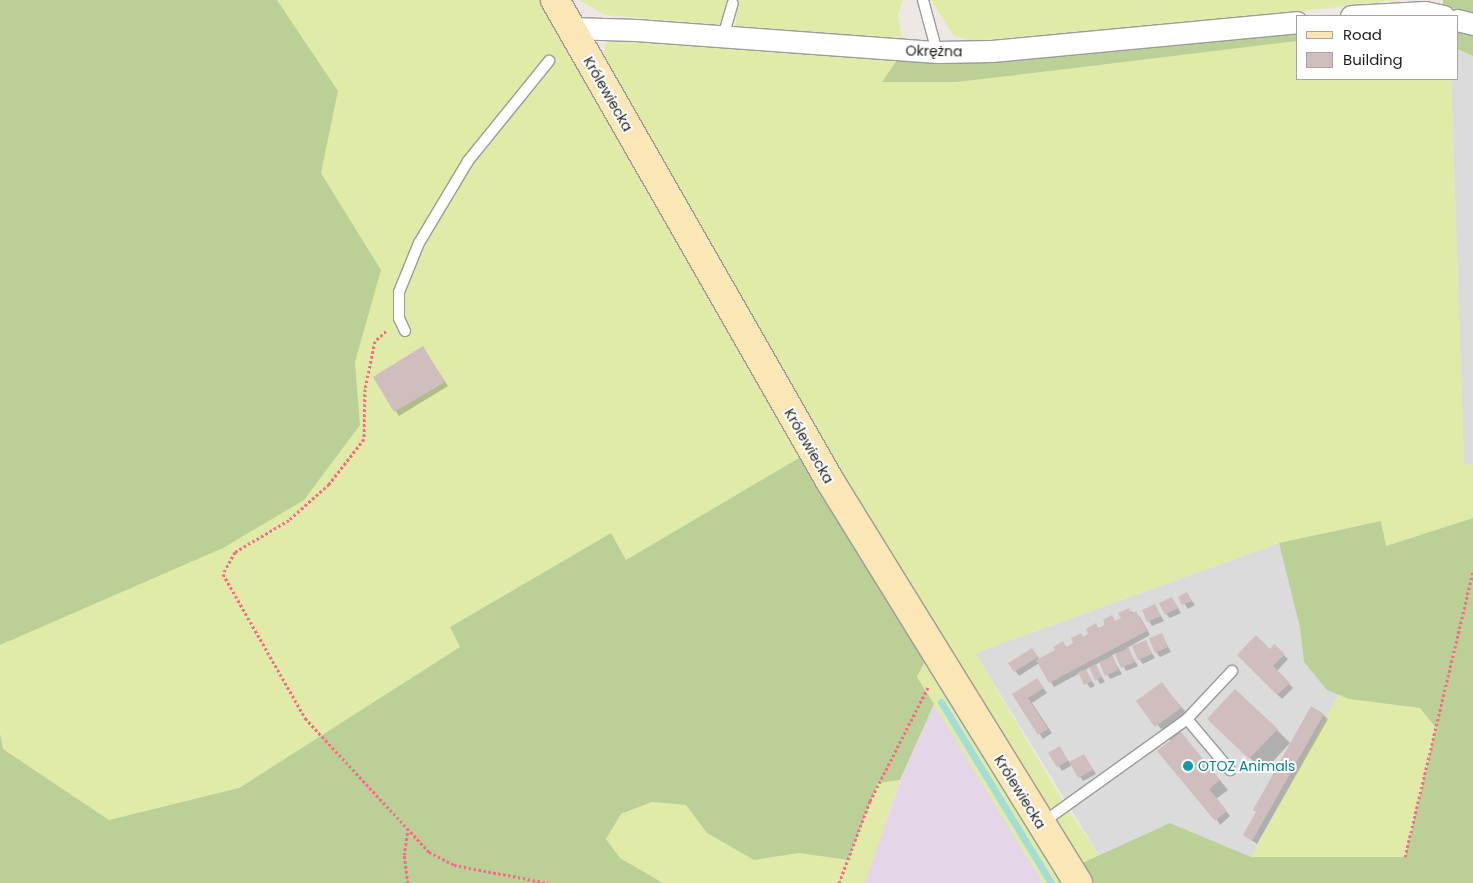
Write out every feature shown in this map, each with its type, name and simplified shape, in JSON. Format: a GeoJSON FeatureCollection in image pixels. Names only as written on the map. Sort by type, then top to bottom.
{"type":"FeatureCollection","features":[{"type":"Feature","properties":{"kind":"main road","name":"Królewiecka"},"geometry":{"type":"LineString","coordinates":[[555,0],[821,465],[940,665],[1078,883]]}},
{"type":"Feature","properties":{"kind":"street"},"geometry":{"type":"LineString","coordinates":[[1370,15],[1425,12],[1439,15]]}},
{"type":"Feature","properties":{"kind":"street"},"geometry":{"type":"LineString","coordinates":[[1458,20],[1473,24]]}},
{"type":"Feature","properties":{"kind":"street","name":"Okrężna"},"geometry":{"type":"LineString","coordinates":[[571,28],[937,52],[992,50],[1296,22]]}},
{"type":"Feature","properties":{"kind":"lane"},"geometry":{"type":"LineString","coordinates":[[923,0],[937,52]]}},
{"type":"Feature","properties":{"kind":"lane"},"geometry":{"type":"LineString","coordinates":[[723,37],[733,3]]}},
{"type":"Feature","properties":{"kind":"lane"},"geometry":{"type":"LineString","coordinates":[[405,331],[399,318],[399,292],[407,267],[442,204],[488,134],[549,61]]}},
{"type":"Feature","properties":{"kind":"lane"},"geometry":{"type":"LineString","coordinates":[[1040,824],[1187,719],[1232,671]]}},
{"type":"Feature","properties":{"kind":"lane"},"geometry":{"type":"LineString","coordinates":[[1187,719],[1230,770]]}},
{"type":"Feature","properties":{"kind":"path"},"geometry":{"type":"LineString","coordinates":[[399,318],[375,341],[365,389],[364,439],[329,484],[289,520],[235,552],[223,574],[305,718],[429,852],[454,865],[548,883]]}},
{"type":"Feature","properties":{"kind":"path"},"geometry":{"type":"LineString","coordinates":[[1406,857],[1473,571]]}},
{"type":"Feature","properties":{"kind":"path"},"geometry":{"type":"LineString","coordinates":[[839,883],[870,801],[908,721],[940,665]]}},
{"type":"Feature","properties":{"kind":"path"},"geometry":{"type":"LineString","coordinates":[[408,830],[404,855],[408,883]]}},
{"type":"Feature","properties":{"kind":"shaded area"},"geometry":{"type":"Polygon","coordinates":[[[1458,49],[1473,56],[1473,464],[1464,466],[1451,80],[1458,80],[1458,49]]]}},
{"type":"Feature","properties":{"kind":"shaded area"},"geometry":{"type":"Polygon","coordinates":[[[1279,543],[1300,628],[1304,662],[1327,689],[1339,694],[1251,857],[1170,823],[1099,855],[975,653],[1279,543]]]}},
{"type":"Feature","properties":{"kind":"shaded area"},"geometry":{"type":"Polygon","coordinates":[[[934,704],[1043,883],[865,883],[900,781],[934,704]]]}},
{"type":"Feature","properties":{"kind":"green space"},"geometry":{"type":"Polygon","coordinates":[[[0,0],[277,0],[338,91],[321,173],[381,270],[355,362],[360,425],[304,500],[223,548],[0,645],[0,0]]]}},
{"type":"Feature","properties":{"kind":"green space"},"geometry":{"type":"Polygon","coordinates":[[[277,0],[541,0],[804,455],[626,560],[611,533],[450,627],[460,647],[239,788],[109,820],[3,749],[0,732],[0,645],[105,597],[360,425],[355,362],[381,270],[321,173],[338,91],[277,0]]]}},
{"type":"Feature","properties":{"kind":"green space"},"geometry":{"type":"Polygon","coordinates":[[[579,0],[903,0],[898,15],[902,39],[735,26],[738,3],[728,2],[721,25],[605,15],[579,0]]]}},
{"type":"Feature","properties":{"kind":"green space"},"geometry":{"type":"Polygon","coordinates":[[[931,0],[1399,0],[1223,20],[971,41],[954,36],[931,0]]]}},
{"type":"Feature","properties":{"kind":"green space"},"geometry":{"type":"Polygon","coordinates":[[[1443,0],[1473,0],[1473,15],[1443,5],[1443,0]]]}},
{"type":"Feature","properties":{"kind":"green space"},"geometry":{"type":"Polygon","coordinates":[[[1458,27],[1473,34],[1473,56],[1458,49],[1458,27]]]}},
{"type":"Feature","properties":{"kind":"green space"},"geometry":{"type":"Polygon","coordinates":[[[1296,32],[1296,41],[1124,62],[957,82],[882,82],[897,60],[961,63],[1296,32]]]}},
{"type":"Feature","properties":{"kind":"green space"},"geometry":{"type":"Polygon","coordinates":[[[624,38],[897,60],[883,82],[957,82],[1296,41],[1296,80],[1451,80],[1464,465],[1473,464],[1473,518],[1385,546],[1381,521],[1279,543],[975,653],[1066,806],[1099,855],[1082,863],[952,663],[820,440],[603,59],[606,44],[612,39],[624,38]]]}},
{"type":"Feature","properties":{"kind":"green space"},"geometry":{"type":"Polygon","coordinates":[[[804,455],[925,661],[917,677],[934,704],[900,780],[878,783],[848,860],[799,853],[754,860],[707,833],[686,805],[652,802],[621,814],[606,839],[620,858],[663,883],[0,883],[0,733],[3,749],[109,820],[239,788],[460,647],[450,627],[611,533],[626,560],[804,455]]]}},
{"type":"Feature","properties":{"kind":"green space"},"geometry":{"type":"Polygon","coordinates":[[[1473,518],[1473,883],[1094,883],[1082,863],[1170,823],[1251,857],[1405,857],[1436,728],[1420,708],[1349,699],[1327,690],[1304,662],[1300,628],[1279,543],[1381,521],[1386,546],[1473,518]]]}},
{"type":"Feature","properties":{"kind":"green space"},"geometry":{"type":"Polygon","coordinates":[[[925,661],[1064,883],[1043,883],[917,677],[925,661]]]}},
{"type":"Feature","properties":{"kind":"green space"},"geometry":{"type":"Polygon","coordinates":[[[1339,694],[1349,699],[1420,708],[1436,728],[1405,857],[1251,857],[1339,694]]]}},
{"type":"Feature","properties":{"kind":"green space"},"geometry":{"type":"Polygon","coordinates":[[[900,780],[865,883],[663,883],[620,858],[606,839],[621,814],[652,802],[686,805],[707,833],[754,860],[799,853],[848,860],[878,783],[900,780]]]}},
{"type":"Feature","properties":{"kind":"building"},"geometry":{"type":"Polygon","coordinates":[[[423,346],[445,382],[394,412],[373,377],[423,346]]]}},
{"type":"Feature","properties":{"kind":"building"},"geometry":{"type":"Polygon","coordinates":[[[1187,592],[1192,601],[1182,605],[1178,597],[1187,592]]]}},
{"type":"Feature","properties":{"kind":"building"},"geometry":{"type":"Polygon","coordinates":[[[1172,597],[1178,608],[1165,615],[1159,603],[1172,597]]]}},
{"type":"Feature","properties":{"kind":"building"},"geometry":{"type":"Polygon","coordinates":[[[1155,604],[1161,616],[1147,622],[1142,610],[1155,604]]]}},
{"type":"Feature","properties":{"kind":"building"},"geometry":{"type":"Polygon","coordinates":[[[1129,608],[1132,614],[1136,611],[1147,631],[1049,683],[1036,660],[1055,650],[1053,647],[1063,641],[1066,647],[1073,643],[1071,638],[1081,633],[1083,637],[1088,634],[1086,629],[1096,623],[1098,628],[1105,625],[1103,620],[1112,615],[1115,621],[1121,618],[1118,613],[1129,608]]]}},
{"type":"Feature","properties":{"kind":"building"},"geometry":{"type":"Polygon","coordinates":[[[1162,633],[1168,647],[1155,653],[1149,638],[1162,633]]]}},
{"type":"Feature","properties":{"kind":"building"},"geometry":{"type":"Polygon","coordinates":[[[1256,635],[1270,649],[1274,644],[1285,654],[1273,666],[1290,683],[1277,695],[1237,655],[1256,635]]]}},
{"type":"Feature","properties":{"kind":"building"},"geometry":{"type":"Polygon","coordinates":[[[1146,640],[1152,654],[1138,660],[1132,646],[1146,640]]]}},
{"type":"Feature","properties":{"kind":"building"},"geometry":{"type":"Polygon","coordinates":[[[1032,648],[1038,657],[1014,672],[1008,663],[1032,648]]]}},
{"type":"Feature","properties":{"kind":"building"},"geometry":{"type":"Polygon","coordinates":[[[1129,648],[1135,662],[1121,668],[1115,654],[1129,648]]]}},
{"type":"Feature","properties":{"kind":"building"},"geometry":{"type":"Polygon","coordinates":[[[1113,656],[1118,670],[1105,676],[1099,662],[1113,656]]]}},
{"type":"Feature","properties":{"kind":"building"},"geometry":{"type":"Polygon","coordinates":[[[1096,664],[1102,677],[1095,681],[1089,667],[1096,664]]]}},
{"type":"Feature","properties":{"kind":"building"},"geometry":{"type":"Polygon","coordinates":[[[1086,669],[1092,681],[1084,685],[1078,672],[1086,669]]]}},
{"type":"Feature","properties":{"kind":"building"},"geometry":{"type":"Polygon","coordinates":[[[1037,678],[1044,688],[1028,698],[1048,729],[1038,735],[1012,694],[1037,678]]]}},
{"type":"Feature","properties":{"kind":"building"},"geometry":{"type":"Polygon","coordinates":[[[1162,682],[1181,708],[1155,727],[1136,701],[1162,682]]]}},
{"type":"Feature","properties":{"kind":"building"},"geometry":{"type":"Polygon","coordinates":[[[1235,689],[1278,729],[1249,759],[1207,719],[1235,689]]]}},
{"type":"Feature","properties":{"kind":"building"},"geometry":{"type":"Polygon","coordinates":[[[1311,706],[1324,714],[1252,841],[1243,835],[1256,812],[1253,810],[1311,706]]]}},
{"type":"Feature","properties":{"kind":"building","name":"OTOZ Animals"},"geometry":{"type":"Polygon","coordinates":[[[1181,732],[1220,780],[1209,789],[1227,811],[1215,821],[1157,751],[1181,732]]]}},
{"type":"Feature","properties":{"kind":"building"},"geometry":{"type":"Polygon","coordinates":[[[1060,746],[1068,761],[1057,767],[1048,753],[1060,746]]]}},
{"type":"Feature","properties":{"kind":"building"},"geometry":{"type":"Polygon","coordinates":[[[1084,754],[1093,770],[1078,778],[1069,762],[1084,754]]]}},
{"type":"Feature","properties":{"kind":"waterway"},"geometry":{"type":"LineString","coordinates":[[941,702],[1051,883]]}},
{"type":"Feature","properties":{"kind":"place","name":"OTOZ Animals"},"geometry":{"type":"Point","coordinates":[1188,766]}}]}
